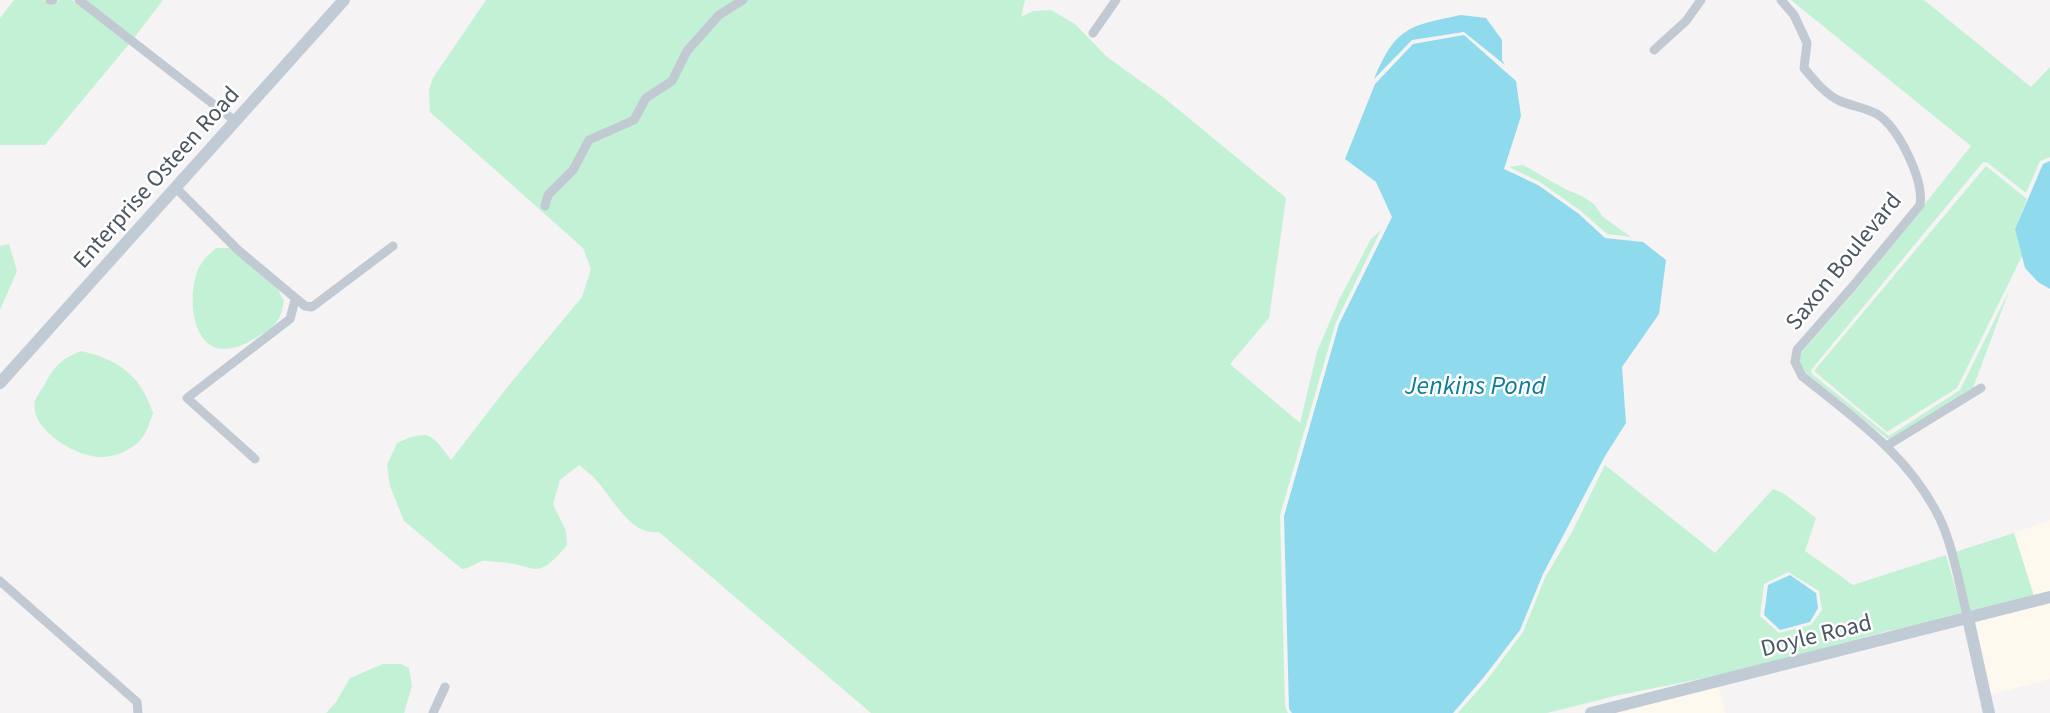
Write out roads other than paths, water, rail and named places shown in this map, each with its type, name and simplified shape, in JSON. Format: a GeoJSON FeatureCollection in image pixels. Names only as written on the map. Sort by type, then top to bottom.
{"type":"FeatureCollection","features":[{"type":"Feature","properties":{"kind":"main road","name":"Enterprise Osteen Road"},"geometry":{"type":"LineString","coordinates":[[0,383],[344,0]]}},
{"type":"Feature","properties":{"kind":"main road","name":"Doyle Road"},"geometry":{"type":"LineString","coordinates":[[1591,713],[2050,597]]}},
{"type":"Feature","properties":{"kind":"main road","name":"Saxon Boulevard"},"geometry":{"type":"LineString","coordinates":[[1968,618],[1989,713]]}},
{"type":"Feature","properties":{"kind":"street"},"geometry":{"type":"LineString","coordinates":[[79,0],[235,121]]}},
{"type":"Feature","properties":{"kind":"street"},"geometry":{"type":"LineString","coordinates":[[545,206],[548,195],[573,170],[589,140],[634,120],[646,98],[672,81],[687,51],[719,15],[743,0]]}},
{"type":"Feature","properties":{"kind":"street"},"geometry":{"type":"LineString","coordinates":[[1093,33],[1115,0]]}},
{"type":"Feature","properties":{"kind":"street"},"geometry":{"type":"LineString","coordinates":[[1654,50],[1686,21],[1701,0]]}},
{"type":"Feature","properties":{"kind":"street","name":"Saxon Boulevard"},"geometry":{"type":"LineString","coordinates":[[1781,0],[1794,15],[1807,43],[1804,68],[1816,83],[1837,100],[1877,114],[1892,129],[1911,162],[1922,194],[1920,205],[1797,350],[1795,362],[1802,376],[1888,446],[1909,470],[1941,520],[1968,618]]}},
{"type":"Feature","properties":{"kind":"street"},"geometry":{"type":"LineString","coordinates":[[175,187],[237,250],[305,306],[312,307],[393,246]]}},
{"type":"Feature","properties":{"kind":"street"},"geometry":{"type":"LineString","coordinates":[[255,459],[187,398],[290,319],[295,299]]}},
{"type":"Feature","properties":{"kind":"street"},"geometry":{"type":"LineString","coordinates":[[1888,446],[1981,388]]}},
{"type":"Feature","properties":{"kind":"street"},"geometry":{"type":"LineString","coordinates":[[0,581],[137,702],[138,713]]}},
{"type":"Feature","properties":{"kind":"street"},"geometry":{"type":"LineString","coordinates":[[433,713],[445,687]]}},
{"type":"Feature","properties":{"kind":"water"},"geometry":{"type":"Polygon","coordinates":[[[1461,15],[1486,18],[1502,40],[1502,60],[1505,65],[1464,32],[1412,40],[1374,79],[1389,49],[1406,32],[1428,22],[1461,15]]]}},
{"type":"Feature","properties":{"kind":"water","name":"Jenkins Pond"},"geometry":{"type":"Polygon","coordinates":[[[1464,35],[1516,81],[1521,116],[1504,169],[1538,185],[1579,214],[1605,238],[1643,242],[1666,260],[1659,314],[1622,367],[1626,423],[1605,456],[1543,574],[1520,630],[1453,713],[1292,713],[1289,709],[1284,516],[1339,324],[1392,217],[1376,182],[1345,159],[1375,84],[1413,44],[1464,35]]]}},
{"type":"Feature","properties":{"kind":"water"},"geometry":{"type":"Polygon","coordinates":[[[2050,161],[2050,289],[2038,282],[2025,268],[2015,229],[2043,164],[2050,161]]]}},
{"type":"Feature","properties":{"kind":"water"},"geometry":{"type":"Polygon","coordinates":[[[1790,575],[1816,593],[1818,608],[1810,622],[1780,630],[1764,615],[1768,585],[1790,575]]]}}]}
